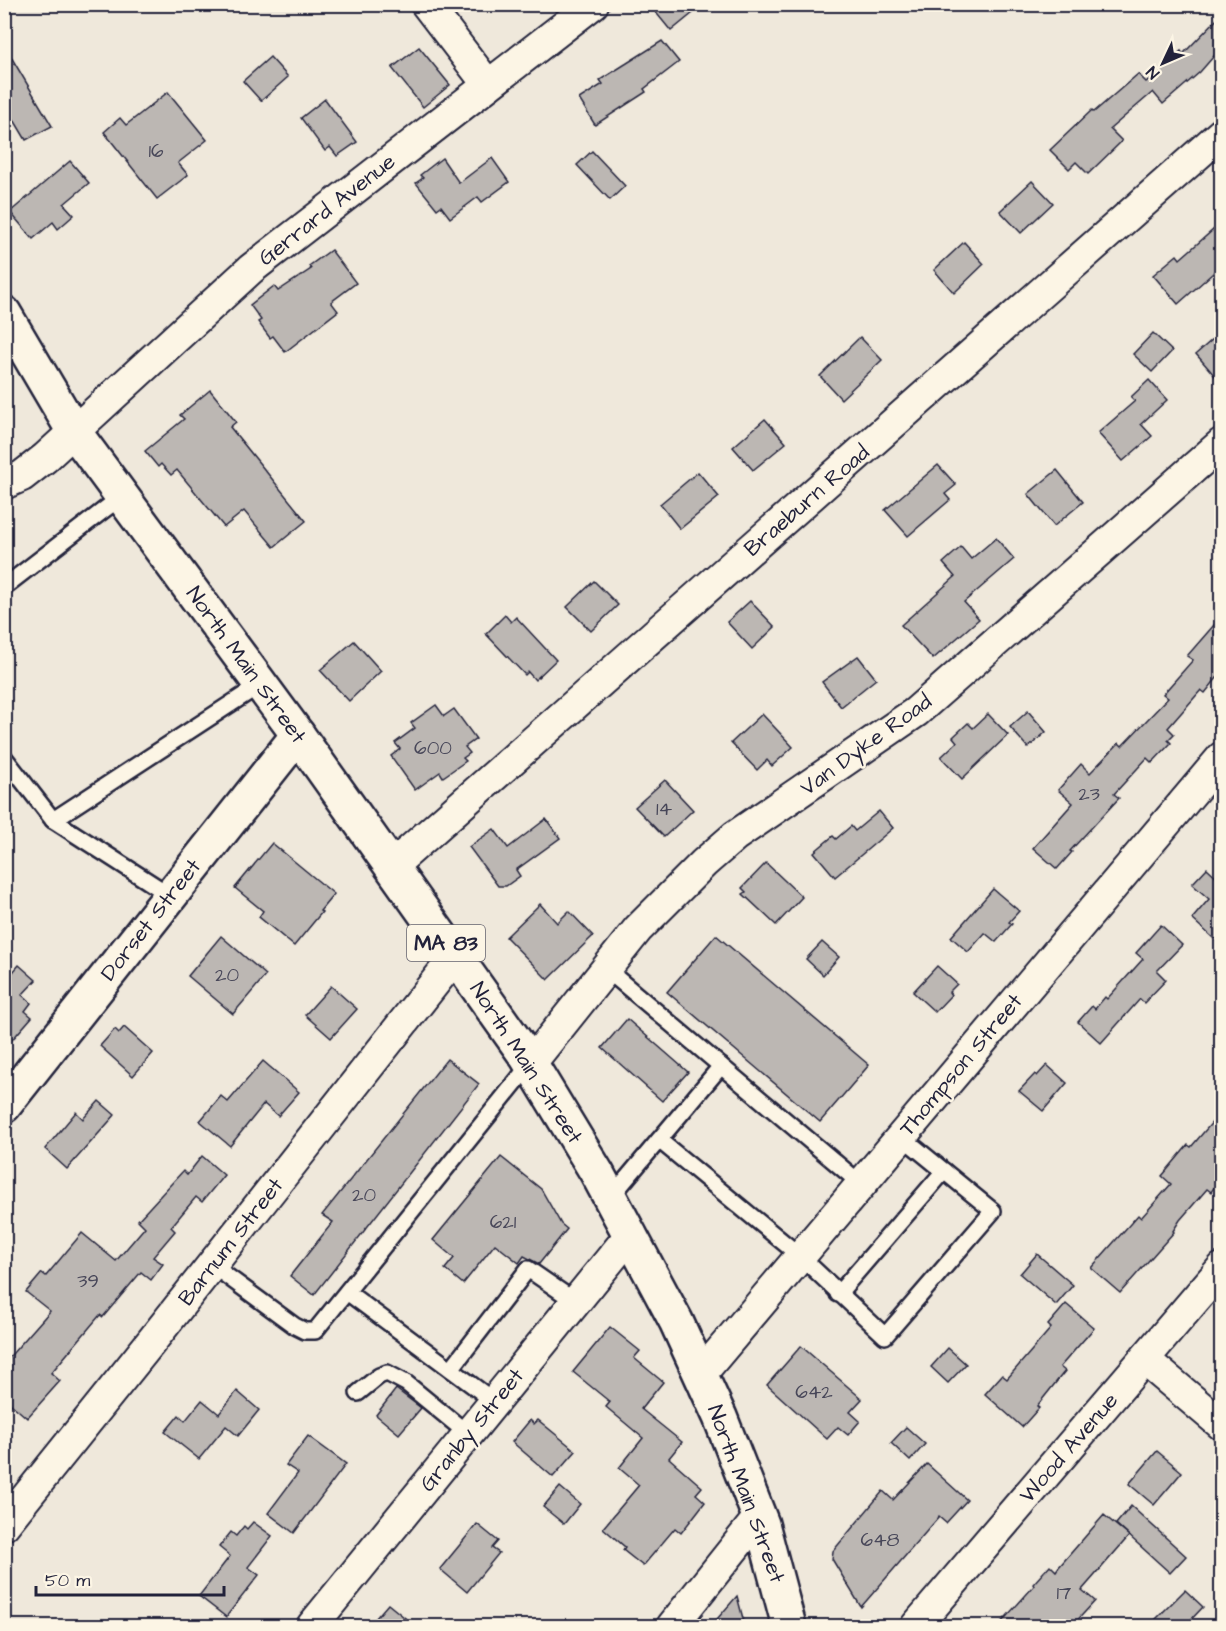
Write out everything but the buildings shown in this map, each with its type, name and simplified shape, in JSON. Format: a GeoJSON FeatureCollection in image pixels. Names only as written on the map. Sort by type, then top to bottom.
{"type":"FeatureCollection","features":[{"type":"Feature","properties":{"kind":"main road","name":"North Main Street"},"geometry":{"type":"LineString","coordinates":[[4,313],[73,430],[261,684],[531,1063],[631,1234],[701,1374],[742,1470],[759,1517],[789,1626]]}},
{"type":"Feature","properties":{"kind":"main road","name":"Dorset Street"},"geometry":{"type":"LineString","coordinates":[[4,1106],[297,735]]}},
{"type":"Feature","properties":{"kind":"street"},"geometry":{"type":"LineString","coordinates":[[426,4],[488,85]]}},
{"type":"Feature","properties":{"kind":"street","name":"Gerrard Avenue"},"geometry":{"type":"LineString","coordinates":[[4,484],[22,476],[45,458],[251,269],[593,4]]}},
{"type":"Feature","properties":{"kind":"street","name":"Braeburn Road"},"geometry":{"type":"LineString","coordinates":[[391,867],[1221,134]]}},
{"type":"Feature","properties":{"kind":"street","name":"Van Dyke Road"},"geometry":{"type":"LineString","coordinates":[[531,1063],[638,929],[724,845],[916,712],[1221,443]]}},
{"type":"Feature","properties":{"kind":"street","name":"Thompson Street"},"geometry":{"type":"LineString","coordinates":[[701,1374],[1221,757]]}},
{"type":"Feature","properties":{"kind":"street","name":"Barnum Street"},"geometry":{"type":"LineString","coordinates":[[4,1525],[455,957]]}},
{"type":"Feature","properties":{"kind":"street","name":"Granby Street"},"geometry":{"type":"LineString","coordinates":[[312,1626],[631,1234]]}},
{"type":"Feature","properties":{"kind":"street","name":"Wood Avenue"},"geometry":{"type":"LineString","coordinates":[[916,1626],[1221,1268]]}},
{"type":"Feature","properties":{"kind":"street"},"geometry":{"type":"LineString","coordinates":[[1144,1360],[1221,1425]]}},
{"type":"Feature","properties":{"kind":"street"},"geometry":{"type":"LineString","coordinates":[[672,1626],[759,1517]]}},
{"type":"Feature","properties":{"kind":"lane"},"geometry":{"type":"LineString","coordinates":[[4,587],[122,496]]}},
{"type":"Feature","properties":{"kind":"lane"},"geometry":{"type":"LineString","coordinates":[[53,820],[261,684]]}},
{"type":"Feature","properties":{"kind":"lane"},"geometry":{"type":"LineString","coordinates":[[4,757],[53,820],[171,896]]}},
{"type":"Feature","properties":{"kind":"lane"},"geometry":{"type":"LineString","coordinates":[[606,969],[861,1184]]}},
{"type":"Feature","properties":{"kind":"lane"},"geometry":{"type":"LineString","coordinates":[[212,1265],[305,1331],[315,1331],[531,1063]]}},
{"type":"Feature","properties":{"kind":"lane"},"geometry":{"type":"LineString","coordinates":[[610,1197],[721,1066]]}},
{"type":"Feature","properties":{"kind":"lane"},"geometry":{"type":"LineString","coordinates":[[659,1140],[800,1256],[885,1336],[993,1211],[901,1136]]}},
{"type":"Feature","properties":{"kind":"lane"},"geometry":{"type":"LineString","coordinates":[[838,1294],[944,1171]]}},
{"type":"Feature","properties":{"kind":"lane"},"geometry":{"type":"LineString","coordinates":[[451,1369],[528,1269],[576,1302]]}},
{"type":"Feature","properties":{"kind":"lane"},"geometry":{"type":"LineString","coordinates":[[347,1292],[495,1402]]}},
{"type":"Feature","properties":{"kind":"lane"},"geometry":{"type":"LineString","coordinates":[[358,1393],[379,1376],[387,1373],[406,1383],[468,1434]]}}]}
